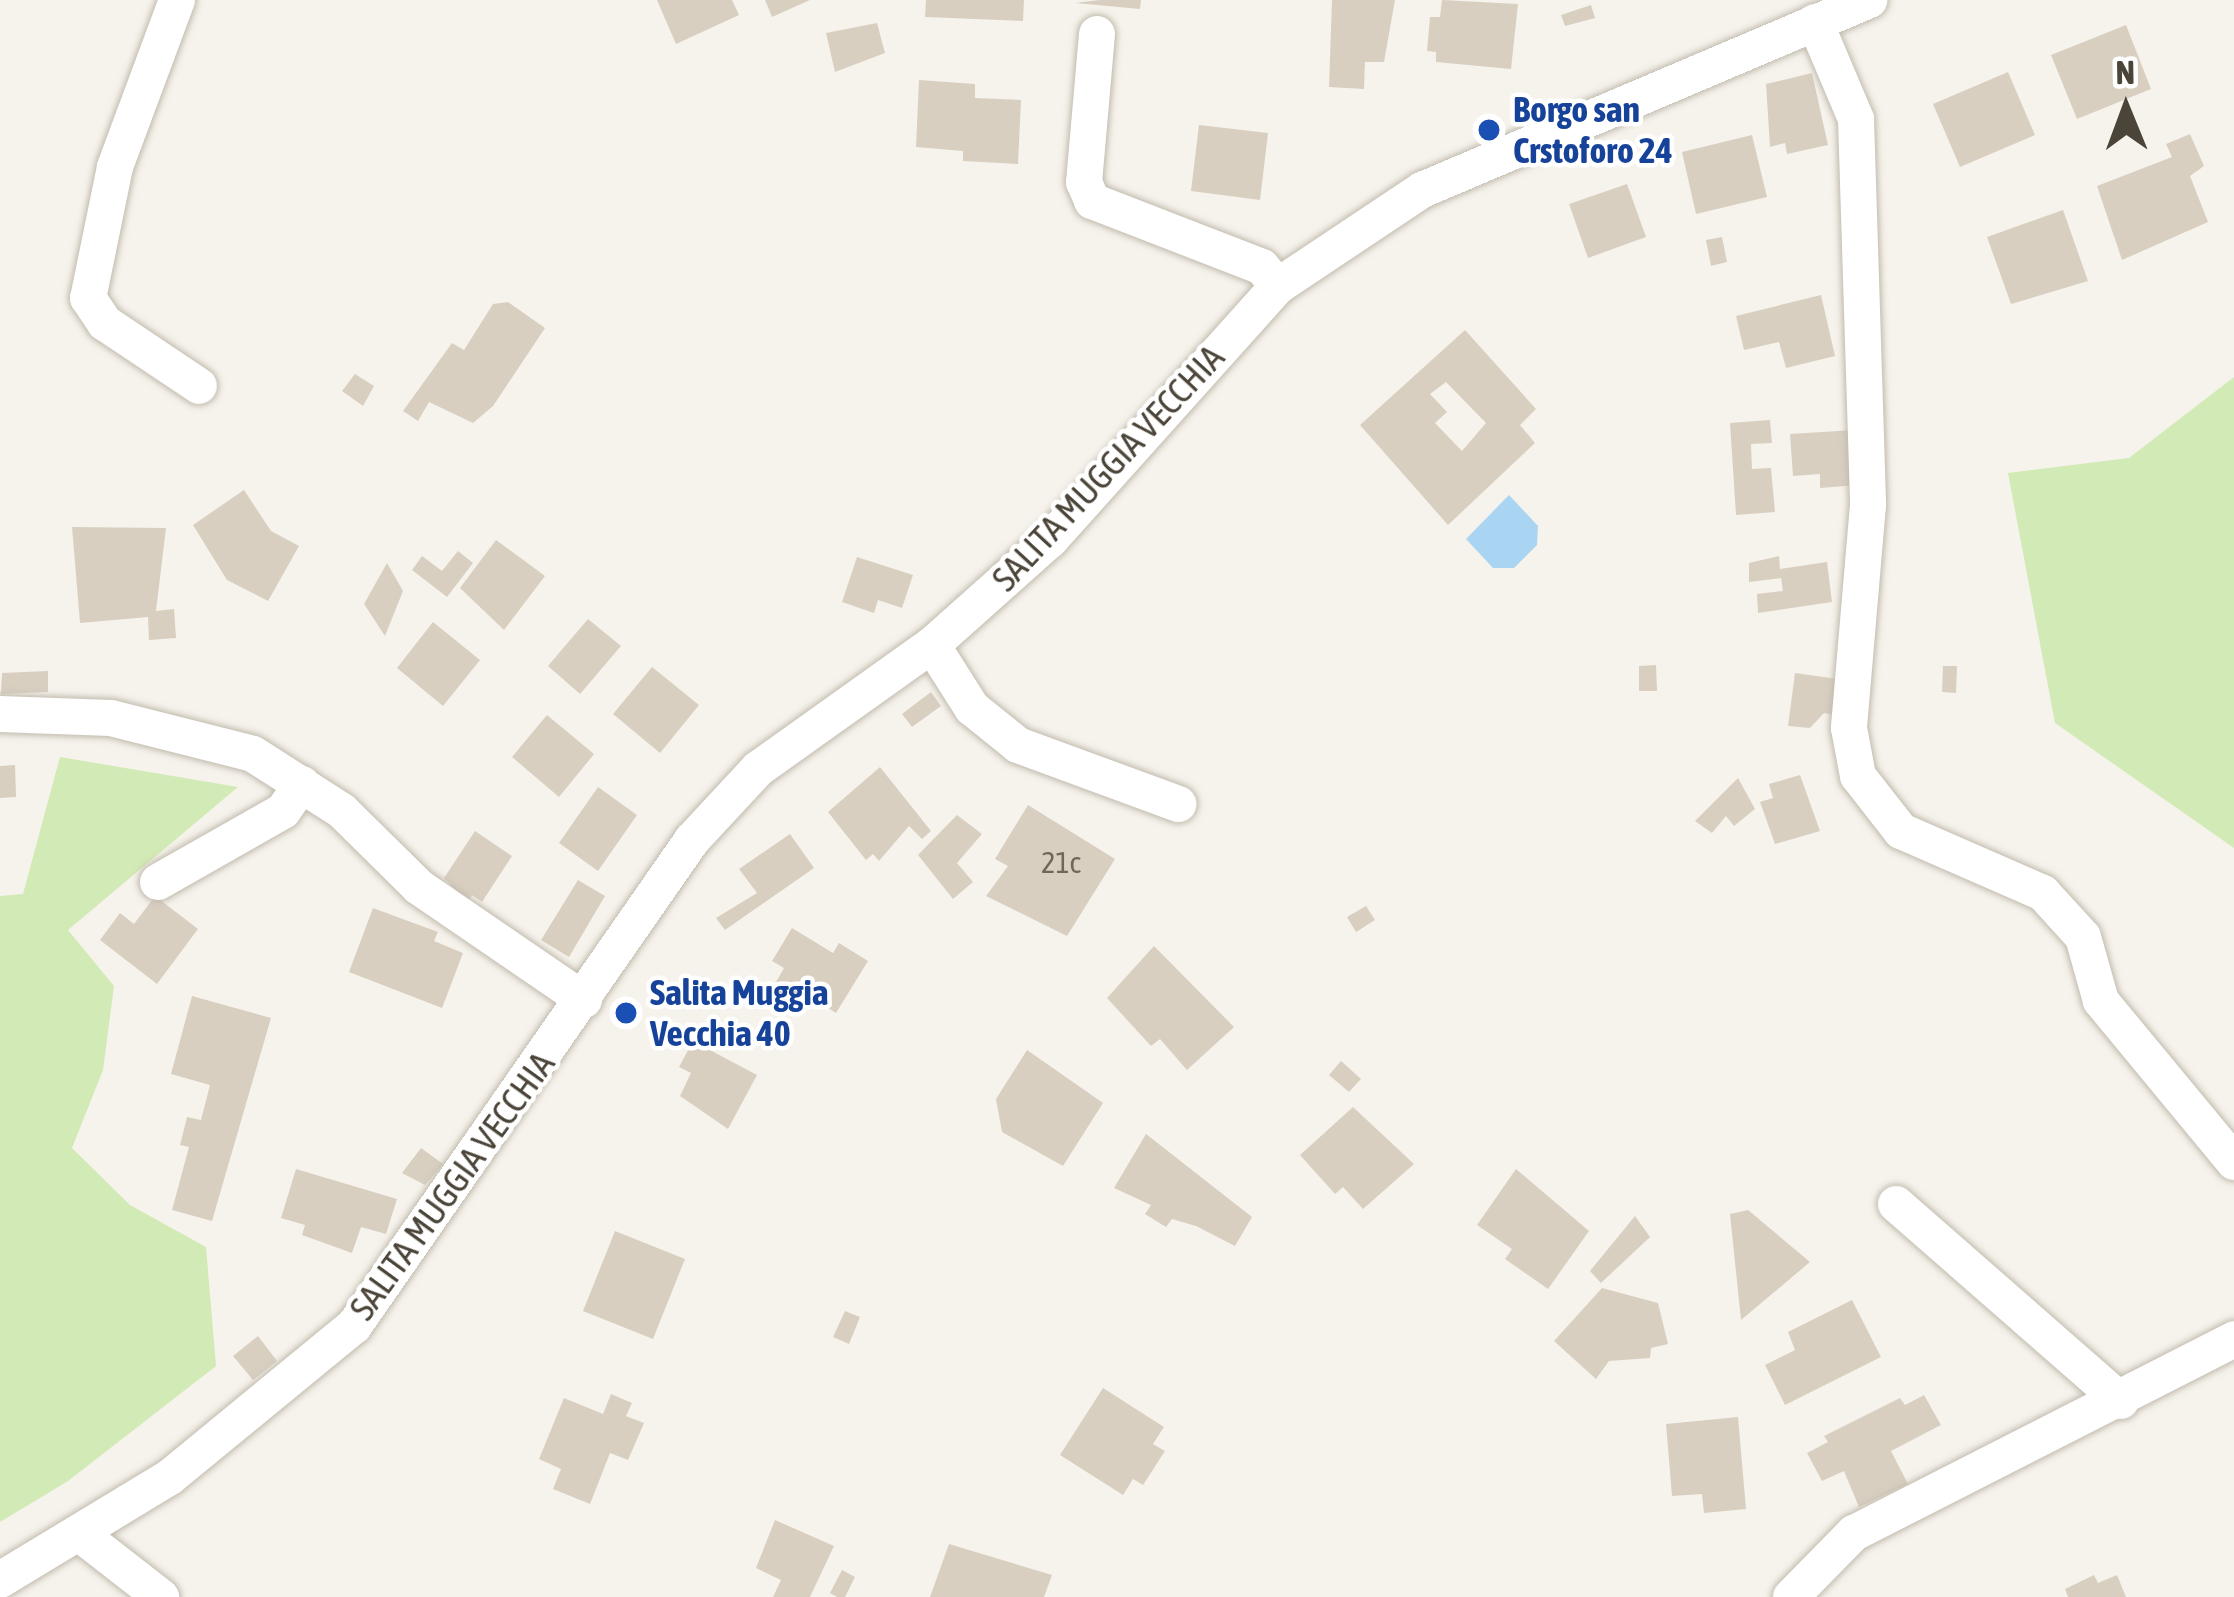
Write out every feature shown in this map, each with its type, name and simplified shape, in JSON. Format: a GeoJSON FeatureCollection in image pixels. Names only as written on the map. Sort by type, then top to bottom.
{"type":"FeatureCollection","features":[{"type":"Feature","properties":{"kind":"street"},"geometry":{"type":"LineString","coordinates":[[177,0],[115,167],[88,298],[104,323],[199,386]]}},
{"type":"Feature","properties":{"kind":"street","name":"SALITA MUGGIA VECCHIA"},"geometry":{"type":"LineString","coordinates":[[8,1584],[267,1405],[354,1325],[692,840],[758,770],[932,645],[1050,540],[1278,286],[1422,190],[1869,0]]}},
{"type":"Feature","properties":{"kind":"street"},"geometry":{"type":"LineString","coordinates":[[1815,22],[1856,118],[1868,505],[1849,728],[1858,776],[1901,831],[2043,893],[2084,937],[2101,1001],[2234,1162]]}},
{"type":"Feature","properties":{"kind":"street"},"geometry":{"type":"LineString","coordinates":[[1096,34],[1084,182],[1092,201],[1262,267],[1278,286]]}},
{"type":"Feature","properties":{"kind":"street"},"geometry":{"type":"LineString","coordinates":[[932,645],[972,708],[1018,745],[1178,804]]}},
{"type":"Feature","properties":{"kind":"street"},"geometry":{"type":"LineString","coordinates":[[0,714],[111,718],[201,735],[302,784],[418,887],[584,1000]]}},
{"type":"Feature","properties":{"kind":"street"},"geometry":{"type":"LineString","coordinates":[[158,882],[283,811],[302,784]]}},
{"type":"Feature","properties":{"kind":"street"},"geometry":{"type":"LineString","coordinates":[[1896,1204],[2121,1401]]}},
{"type":"Feature","properties":{"kind":"street"},"geometry":{"type":"LineString","coordinates":[[1791,1597],[1853,1533],[2121,1401],[2234,1339]]}},
{"type":"Feature","properties":{"kind":"street"},"geometry":{"type":"LineString","coordinates":[[80,1534],[161,1597]]}},
{"type":"Feature","properties":{"kind":"green space"},"geometry":{"type":"Polygon","coordinates":[[[2234,377],[2234,848],[2055,723],[2008,473],[2129,458],[2234,377]]]}},
{"type":"Feature","properties":{"kind":"green space"},"geometry":{"type":"Polygon","coordinates":[[[60,757],[238,787],[68,930],[114,986],[103,1070],[72,1148],[130,1205],[206,1247],[216,1366],[68,1481],[0,1522],[0,896],[23,894],[60,757]]]}},
{"type":"Feature","properties":{"kind":"water"},"geometry":{"type":"Polygon","coordinates":[[[1509,495],[1538,526],[1537,545],[1514,568],[1493,568],[1466,539],[1509,495]]]}},
{"type":"Feature","properties":{"kind":"building"},"geometry":{"type":"Polygon","coordinates":[[[657,0],[732,0],[739,15],[676,44],[657,0]]]}},
{"type":"Feature","properties":{"kind":"building"},"geometry":{"type":"Polygon","coordinates":[[[765,0],[810,0],[772,17],[765,0]]]}},
{"type":"Feature","properties":{"kind":"building"},"geometry":{"type":"Polygon","coordinates":[[[926,0],[1024,0],[1023,21],[925,17],[926,0]]]}},
{"type":"Feature","properties":{"kind":"building"},"geometry":{"type":"Polygon","coordinates":[[[1141,0],[1140,9],[1075,3],[1141,0]]]}},
{"type":"Feature","properties":{"kind":"building"},"geometry":{"type":"Polygon","coordinates":[[[1332,0],[1395,0],[1384,62],[1365,62],[1364,89],[1329,87],[1332,0]]]}},
{"type":"Feature","properties":{"kind":"building"},"geometry":{"type":"Polygon","coordinates":[[[1442,0],[1518,4],[1511,69],[1436,62],[1436,52],[1427,51],[1430,17],[1440,17],[1442,0]]]}},
{"type":"Feature","properties":{"kind":"building"},"geometry":{"type":"Polygon","coordinates":[[[1591,5],[1595,18],[1565,26],[1561,15],[1591,5]]]}},
{"type":"Feature","properties":{"kind":"building"},"geometry":{"type":"Polygon","coordinates":[[[877,23],[885,53],[835,72],[826,33],[877,23]]]}},
{"type":"Feature","properties":{"kind":"building"},"geometry":{"type":"Polygon","coordinates":[[[2126,25],[2151,89],[2077,119],[2051,55],[2126,25]]]}},
{"type":"Feature","properties":{"kind":"building"},"geometry":{"type":"Polygon","coordinates":[[[2008,72],[2035,135],[1960,167],[1933,104],[2008,72]]]}},
{"type":"Feature","properties":{"kind":"building"},"geometry":{"type":"Polygon","coordinates":[[[1812,73],[1828,145],[1787,154],[1785,143],[1770,147],[1766,84],[1812,73]]]}},
{"type":"Feature","properties":{"kind":"building"},"geometry":{"type":"Polygon","coordinates":[[[919,80],[975,84],[975,98],[1021,100],[1018,164],[963,161],[963,151],[916,147],[919,80]]]}},
{"type":"Feature","properties":{"kind":"building"},"geometry":{"type":"Polygon","coordinates":[[[1199,125],[1268,133],[1260,200],[1191,191],[1199,125]]]}},
{"type":"Feature","properties":{"kind":"building"},"geometry":{"type":"Polygon","coordinates":[[[2190,134],[2204,166],[2190,176],[2208,222],[2122,260],[2097,186],[2172,157],[2166,144],[2190,134]]]}},
{"type":"Feature","properties":{"kind":"building"},"geometry":{"type":"Polygon","coordinates":[[[1752,135],[1767,197],[1696,214],[1682,152],[1752,135]]]}},
{"type":"Feature","properties":{"kind":"building"},"geometry":{"type":"Polygon","coordinates":[[[1627,184],[1646,237],[1588,258],[1569,204],[1627,184]]]}},
{"type":"Feature","properties":{"kind":"building"},"geometry":{"type":"Polygon","coordinates":[[[2063,210],[2088,281],[2011,304],[1987,237],[2063,210]]]}},
{"type":"Feature","properties":{"kind":"building"},"geometry":{"type":"Polygon","coordinates":[[[1722,237],[1727,262],[1711,266],[1706,240],[1722,237]]]}},
{"type":"Feature","properties":{"kind":"building"},"geometry":{"type":"Polygon","coordinates":[[[1821,295],[1835,356],[1786,368],[1779,342],[1744,350],[1736,316],[1821,295]]]}},
{"type":"Feature","properties":{"kind":"building"},"geometry":{"type":"Polygon","coordinates":[[[508,302],[545,328],[493,406],[473,423],[429,402],[418,421],[403,411],[452,343],[464,350],[493,304],[508,302]]]}},
{"type":"Feature","properties":{"kind":"building"},"geometry":{"type":"Polygon","coordinates":[[[1465,330],[1536,409],[1520,425],[1535,443],[1448,525],[1360,425],[1465,330]],[[1446,382],[1430,394],[1447,412],[1435,423],[1462,451],[1486,423],[1446,382]]]}},
{"type":"Feature","properties":{"kind":"building"},"geometry":{"type":"Polygon","coordinates":[[[355,374],[374,386],[363,406],[342,391],[355,374]]]}},
{"type":"Feature","properties":{"kind":"building"},"geometry":{"type":"Polygon","coordinates":[[[1770,420],[1772,443],[1751,444],[1752,469],[1771,468],[1775,512],[1736,515],[1730,423],[1770,420]]]}},
{"type":"Feature","properties":{"kind":"building"},"geometry":{"type":"Polygon","coordinates":[[[1854,430],[1858,485],[1820,488],[1820,474],[1793,476],[1790,434],[1854,430]]]}},
{"type":"Feature","properties":{"kind":"building"},"geometry":{"type":"Polygon","coordinates":[[[244,490],[271,531],[299,546],[268,601],[227,580],[193,525],[244,490]]]}},
{"type":"Feature","properties":{"kind":"building"},"geometry":{"type":"Polygon","coordinates":[[[72,527],[166,528],[156,611],[174,609],[176,638],[149,640],[148,617],[80,623],[72,527]]]}},
{"type":"Feature","properties":{"kind":"building"},"geometry":{"type":"Polygon","coordinates":[[[496,540],[545,576],[504,630],[460,588],[496,540]]]}},
{"type":"Feature","properties":{"kind":"building"},"geometry":{"type":"Polygon","coordinates":[[[458,551],[473,563],[447,597],[412,570],[422,556],[442,571],[458,551]]]}},
{"type":"Feature","properties":{"kind":"building"},"geometry":{"type":"Polygon","coordinates":[[[1779,556],[1780,569],[1827,562],[1832,602],[1758,613],[1757,594],[1783,591],[1781,578],[1749,582],[1749,563],[1779,556]]]}},
{"type":"Feature","properties":{"kind":"building"},"geometry":{"type":"Polygon","coordinates":[[[857,557],[913,575],[902,608],[878,600],[874,613],[842,602],[857,557]]]}},
{"type":"Feature","properties":{"kind":"building"},"geometry":{"type":"Polygon","coordinates":[[[387,563],[403,591],[385,636],[364,604],[387,563]]]}},
{"type":"Feature","properties":{"kind":"building"},"geometry":{"type":"Polygon","coordinates":[[[588,619],[621,646],[580,694],[548,666],[588,619]]]}},
{"type":"Feature","properties":{"kind":"building"},"geometry":{"type":"Polygon","coordinates":[[[433,622],[480,660],[443,706],[397,668],[433,622]]]}},
{"type":"Feature","properties":{"kind":"building"},"geometry":{"type":"Polygon","coordinates":[[[1656,665],[1657,691],[1639,691],[1639,666],[1656,665]]]}},
{"type":"Feature","properties":{"kind":"building"},"geometry":{"type":"Polygon","coordinates":[[[1943,666],[1957,666],[1956,693],[1942,692],[1943,666]]]}},
{"type":"Feature","properties":{"kind":"building"},"geometry":{"type":"Polygon","coordinates":[[[652,667],[699,705],[660,753],[613,714],[652,667]]]}},
{"type":"Feature","properties":{"kind":"building"},"geometry":{"type":"Polygon","coordinates":[[[48,671],[48,692],[1,694],[2,673],[48,671]]]}},
{"type":"Feature","properties":{"kind":"building"},"geometry":{"type":"Polygon","coordinates":[[[1795,673],[1845,680],[1842,716],[1824,713],[1810,728],[1788,726],[1795,673]]]}},
{"type":"Feature","properties":{"kind":"building"},"geometry":{"type":"Polygon","coordinates":[[[931,692],[941,706],[912,727],[902,714],[931,692]]]}},
{"type":"Feature","properties":{"kind":"building"},"geometry":{"type":"Polygon","coordinates":[[[547,715],[594,754],[559,797],[512,757],[547,715]]]}},
{"type":"Feature","properties":{"kind":"building"},"geometry":{"type":"Polygon","coordinates":[[[15,765],[16,797],[0,798],[0,766],[15,765]]]}},
{"type":"Feature","properties":{"kind":"building"},"geometry":{"type":"Polygon","coordinates":[[[880,767],[931,831],[922,839],[909,826],[879,861],[873,854],[866,860],[828,812],[880,767]]]}},
{"type":"Feature","properties":{"kind":"building"},"geometry":{"type":"Polygon","coordinates":[[[1800,775],[1820,831],[1775,844],[1760,802],[1773,798],[1769,784],[1800,775]]]}},
{"type":"Feature","properties":{"kind":"building"},"geometry":{"type":"Polygon","coordinates":[[[1738,778],[1755,809],[1734,826],[1726,816],[1712,833],[1695,821],[1738,778]]]}},
{"type":"Feature","properties":{"kind":"building"},"geometry":{"type":"Polygon","coordinates":[[[598,787],[637,815],[598,871],[559,843],[598,787]]]}},
{"type":"Feature","properties":{"kind":"building"},"geometry":{"type":"Polygon","coordinates":[[[1028,805],[1115,859],[1067,936],[986,896],[1008,866],[995,859],[1028,805]]]}},
{"type":"Feature","properties":{"kind":"building"},"geometry":{"type":"Polygon","coordinates":[[[957,815],[982,834],[957,863],[973,882],[953,899],[918,855],[957,815]]]}},
{"type":"Feature","properties":{"kind":"building"},"geometry":{"type":"Polygon","coordinates":[[[475,831],[512,856],[482,902],[472,895],[467,902],[444,878],[475,831]]]}},
{"type":"Feature","properties":{"kind":"building"},"geometry":{"type":"Polygon","coordinates":[[[790,834],[814,868],[725,930],[716,918],[757,893],[739,869],[790,834]]]}},
{"type":"Feature","properties":{"kind":"building"},"geometry":{"type":"Polygon","coordinates":[[[578,880],[605,896],[569,957],[541,940],[578,880]]]}},
{"type":"Feature","properties":{"kind":"building"},"geometry":{"type":"Polygon","coordinates":[[[155,896],[198,929],[157,984],[100,940],[120,913],[134,924],[155,896]]]}},
{"type":"Feature","properties":{"kind":"building"},"geometry":{"type":"Polygon","coordinates":[[[1366,906],[1375,920],[1356,932],[1347,917],[1366,906]]]}},
{"type":"Feature","properties":{"kind":"building"},"geometry":{"type":"Polygon","coordinates":[[[373,908],[438,932],[434,941],[463,953],[442,1008],[349,972],[373,908]]]}},
{"type":"Feature","properties":{"kind":"building"},"geometry":{"type":"Polygon","coordinates":[[[792,928],[833,953],[839,943],[868,961],[836,1013],[812,998],[805,1010],[772,989],[784,968],[772,961],[792,928]]]}},
{"type":"Feature","properties":{"kind":"building"},"geometry":{"type":"Polygon","coordinates":[[[1154,946],[1234,1027],[1187,1070],[1160,1039],[1151,1046],[1107,998],[1154,946]]]}},
{"type":"Feature","properties":{"kind":"building"},"geometry":{"type":"Polygon","coordinates":[[[192,996],[271,1018],[212,1221],[172,1210],[189,1147],[180,1145],[187,1117],[201,1120],[210,1085],[171,1074],[192,996]]]}},
{"type":"Feature","properties":{"kind":"building"},"geometry":{"type":"Polygon","coordinates":[[[693,1041],[757,1075],[728,1129],[680,1096],[691,1073],[679,1067],[693,1041]]]}},
{"type":"Feature","properties":{"kind":"building"},"geometry":{"type":"Polygon","coordinates":[[[1027,1050],[1103,1103],[1063,1166],[1002,1132],[996,1099],[1027,1050]]]}},
{"type":"Feature","properties":{"kind":"building"},"geometry":{"type":"Polygon","coordinates":[[[1341,1061],[1361,1079],[1349,1092],[1329,1075],[1341,1061]]]}},
{"type":"Feature","properties":{"kind":"building"},"geometry":{"type":"Polygon","coordinates":[[[1353,1107],[1414,1164],[1363,1209],[1343,1187],[1335,1194],[1300,1155],[1353,1107]]]}},
{"type":"Feature","properties":{"kind":"building"},"geometry":{"type":"Polygon","coordinates":[[[1146,1134],[1252,1217],[1235,1246],[1172,1219],[1166,1227],[1145,1214],[1151,1205],[1114,1188],[1146,1134]]]}},
{"type":"Feature","properties":{"kind":"building"},"geometry":{"type":"Polygon","coordinates":[[[421,1148],[443,1164],[425,1185],[402,1173],[421,1148]]]}},
{"type":"Feature","properties":{"kind":"building"},"geometry":{"type":"Polygon","coordinates":[[[296,1169],[397,1199],[386,1234],[361,1227],[352,1253],[302,1235],[305,1225],[281,1218],[296,1169]]]}},
{"type":"Feature","properties":{"kind":"building"},"geometry":{"type":"Polygon","coordinates":[[[1516,1169],[1589,1231],[1548,1289],[1505,1259],[1512,1249],[1477,1225],[1516,1169]]]}},
{"type":"Feature","properties":{"kind":"building"},"geometry":{"type":"Polygon","coordinates":[[[1748,1210],[1810,1262],[1741,1320],[1730,1214],[1748,1210]]]}},
{"type":"Feature","properties":{"kind":"building"},"geometry":{"type":"Polygon","coordinates":[[[1635,1216],[1650,1237],[1601,1283],[1590,1271],[1635,1216]]]}},
{"type":"Feature","properties":{"kind":"building"},"geometry":{"type":"Polygon","coordinates":[[[615,1231],[685,1259],[653,1339],[583,1311],[615,1231]]]}},
{"type":"Feature","properties":{"kind":"building"},"geometry":{"type":"Polygon","coordinates":[[[1602,1288],[1658,1303],[1668,1344],[1651,1348],[1650,1358],[1609,1361],[1596,1379],[1554,1341],[1602,1288]]]}},
{"type":"Feature","properties":{"kind":"building"},"geometry":{"type":"Polygon","coordinates":[[[1852,1300],[1881,1357],[1785,1405],[1765,1365],[1795,1350],[1788,1332],[1852,1300]]]}},
{"type":"Feature","properties":{"kind":"building"},"geometry":{"type":"Polygon","coordinates":[[[845,1311],[860,1317],[849,1344],[833,1337],[845,1311]]]}},
{"type":"Feature","properties":{"kind":"building"},"geometry":{"type":"Polygon","coordinates":[[[258,1336],[277,1361],[253,1380],[233,1356],[258,1336]]]}},
{"type":"Feature","properties":{"kind":"building"},"geometry":{"type":"Polygon","coordinates":[[[1103,1388],[1164,1427],[1153,1444],[1165,1451],[1143,1485],[1133,1479],[1123,1495],[1060,1455],[1103,1388]]]}},
{"type":"Feature","properties":{"kind":"building"},"geometry":{"type":"Polygon","coordinates":[[[611,1394],[632,1403],[626,1416],[644,1423],[628,1460],[610,1453],[590,1504],[553,1489],[561,1469],[539,1459],[564,1398],[603,1414],[611,1394]]]}},
{"type":"Feature","properties":{"kind":"building"},"geometry":{"type":"Polygon","coordinates":[[[1924,1395],[1941,1425],[1891,1451],[1908,1484],[1859,1507],[1844,1471],[1822,1481],[1807,1453],[1828,1442],[1824,1436],[1900,1398],[1905,1405],[1924,1395]]]}},
{"type":"Feature","properties":{"kind":"building"},"geometry":{"type":"Polygon","coordinates":[[[1738,1417],[1746,1509],[1704,1513],[1702,1494],[1672,1496],[1666,1424],[1738,1417]]]}},
{"type":"Feature","properties":{"kind":"building"},"geometry":{"type":"Polygon","coordinates":[[[775,1520],[834,1546],[810,1597],[773,1597],[781,1580],[756,1568],[775,1520]]]}},
{"type":"Feature","properties":{"kind":"building"},"geometry":{"type":"Polygon","coordinates":[[[949,1544],[1052,1575],[1044,1597],[930,1597],[949,1544]]]}},
{"type":"Feature","properties":{"kind":"building"},"geometry":{"type":"Polygon","coordinates":[[[842,1570],[855,1577],[845,1597],[837,1597],[830,1593],[842,1570]]]}},
{"type":"Feature","properties":{"kind":"building"},"geometry":{"type":"Polygon","coordinates":[[[2094,1575],[2098,1583],[2117,1575],[2126,1597],[2068,1597],[2065,1589],[2094,1575]]]}},
{"type":"Feature","properties":{"kind":"place","name":"Borgo san Crstoforo 24"},"geometry":{"type":"Point","coordinates":[1489,130]}},
{"type":"Feature","properties":{"kind":"place","name":"Salita Muggia Vecchia 40"},"geometry":{"type":"Point","coordinates":[626,1013]}}]}
